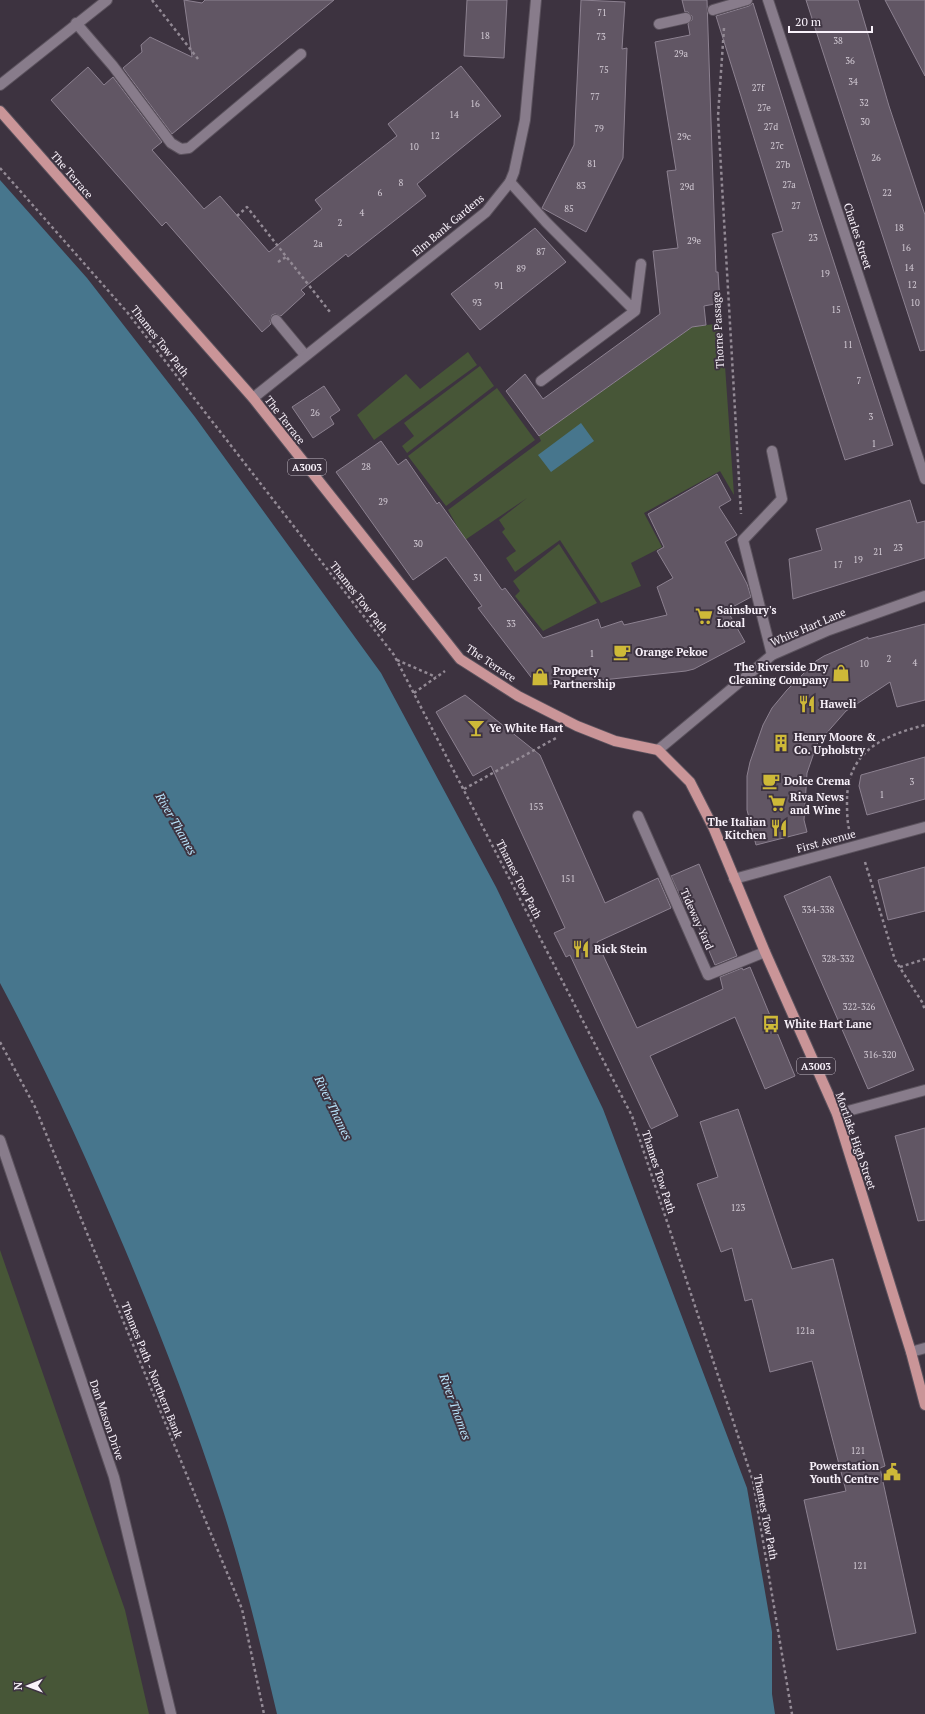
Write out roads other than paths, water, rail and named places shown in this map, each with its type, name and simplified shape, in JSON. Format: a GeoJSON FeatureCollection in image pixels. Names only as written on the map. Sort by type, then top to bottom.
{"type":"FeatureCollection","features":[{"type":"Feature","properties":{"kind":"main road","name":"The Terrace"},"geometry":{"type":"LineString","coordinates":[[0,111],[252,398],[460,658],[518,696],[577,726],[615,741],[658,750]]}},
{"type":"Feature","properties":{"kind":"main road","name":"Mortlake High Street"},"geometry":{"type":"LineString","coordinates":[[658,750],[690,782],[714,829],[765,952],[837,1114],[911,1352],[925,1405]]}},
{"type":"Feature","properties":{"kind":"street"},"geometry":{"type":"LineString","coordinates":[[0,85],[76,23],[107,0]]}},
{"type":"Feature","properties":{"kind":"street","name":"Elm Bank Gardens"},"geometry":{"type":"LineString","coordinates":[[252,398],[486,212],[510,182],[514,172],[525,120],[536,0]]}},
{"type":"Feature","properties":{"kind":"street"},"geometry":{"type":"LineString","coordinates":[[713,10],[747,0]]}},
{"type":"Feature","properties":{"kind":"street","name":"Charles Street"},"geometry":{"type":"LineString","coordinates":[[768,0],[925,479]]}},
{"type":"Feature","properties":{"kind":"street"},"geometry":{"type":"LineString","coordinates":[[659,24],[686,18]]}},
{"type":"Feature","properties":{"kind":"street"},"geometry":{"type":"LineString","coordinates":[[76,23],[113,66],[171,143],[181,149],[189,148],[301,54]]}},
{"type":"Feature","properties":{"kind":"street"},"geometry":{"type":"LineString","coordinates":[[510,182],[546,222],[635,311]]}},
{"type":"Feature","properties":{"kind":"street"},"geometry":{"type":"LineString","coordinates":[[541,381],[635,311],[641,264]]}},
{"type":"Feature","properties":{"kind":"street"},"geometry":{"type":"LineString","coordinates":[[276,320],[306,355]]}},
{"type":"Feature","properties":{"kind":"street"},"geometry":{"type":"LineString","coordinates":[[772,451],[782,499],[743,540],[772,654]]}},
{"type":"Feature","properties":{"kind":"street","name":"White Hart Lane"},"geometry":{"type":"LineString","coordinates":[[658,750],[772,654],[829,630],[925,596]]}},
{"type":"Feature","properties":{"kind":"street","name":"Tideway Yard"},"geometry":{"type":"LineString","coordinates":[[638,816],[708,975],[765,952]]}},
{"type":"Feature","properties":{"kind":"street","name":"First Avenue"},"geometry":{"type":"LineString","coordinates":[[734,879],[925,827]]}},
{"type":"Feature","properties":{"kind":"street"},"geometry":{"type":"LineString","coordinates":[[837,1114],[925,1090]]}},
{"type":"Feature","properties":{"kind":"street","name":"Dan Mason Drive"},"geometry":{"type":"LineString","coordinates":[[0,1140],[114,1477],[171,1714]]}},
{"type":"Feature","properties":{"kind":"street"},"geometry":{"type":"LineString","coordinates":[[911,1352],[925,1348]]}},
{"type":"Feature","properties":{"kind":"water","name":"River Thames"},"geometry":{"type":"Polygon","coordinates":[[[0,180],[87,278],[195,417],[381,673],[496,887],[603,1109],[747,1488],[772,1632],[772,1694],[775,1714],[277,1714],[251,1607],[228,1527],[175,1373],[95,1180],[49,1081],[0,983],[0,180]]]}},
{"type":"Feature","properties":{"kind":"water"},"geometry":{"type":"Polygon","coordinates":[[[581,423],[594,441],[551,472],[538,455],[581,423]]]}},
{"type":"Feature","properties":{"kind":"place","name":"Sainsbury's Local"},"geometry":{"type":"Point","coordinates":[704,616]}},
{"type":"Feature","properties":{"kind":"place","name":"Orange Pekoe"},"geometry":{"type":"Point","coordinates":[622,652]}},
{"type":"Feature","properties":{"kind":"place","name":"The Riverside Dry Cleaning Company"},"geometry":{"type":"Point","coordinates":[841,673]}},
{"type":"Feature","properties":{"kind":"place","name":"Property Partnership"},"geometry":{"type":"Point","coordinates":[540,677]}},
{"type":"Feature","properties":{"kind":"place","name":"Haweli"},"geometry":{"type":"Point","coordinates":[807,704]}},
{"type":"Feature","properties":{"kind":"place","name":"Ye White Hart"},"geometry":{"type":"Point","coordinates":[476,728]}},
{"type":"Feature","properties":{"kind":"place","name":"Henry Moore & Co. Upholstry"},"geometry":{"type":"Point","coordinates":[781,743]}},
{"type":"Feature","properties":{"kind":"place","name":"Dolce Crema"},"geometry":{"type":"Point","coordinates":[771,781]}},
{"type":"Feature","properties":{"kind":"place","name":"Riva News and Wine"},"geometry":{"type":"Point","coordinates":[777,803]}},
{"type":"Feature","properties":{"kind":"place","name":"The Italian Kitchen"},"geometry":{"type":"Point","coordinates":[779,828]}},
{"type":"Feature","properties":{"kind":"place","name":"Rick Stein"},"geometry":{"type":"Point","coordinates":[581,949]}},
{"type":"Feature","properties":{"kind":"place","name":"White Hart Lane"},"geometry":{"type":"Point","coordinates":[771,1024]}},
{"type":"Feature","properties":{"kind":"place","name":"Powerstation Youth Centre"},"geometry":{"type":"Point","coordinates":[892,1472]}}]}
